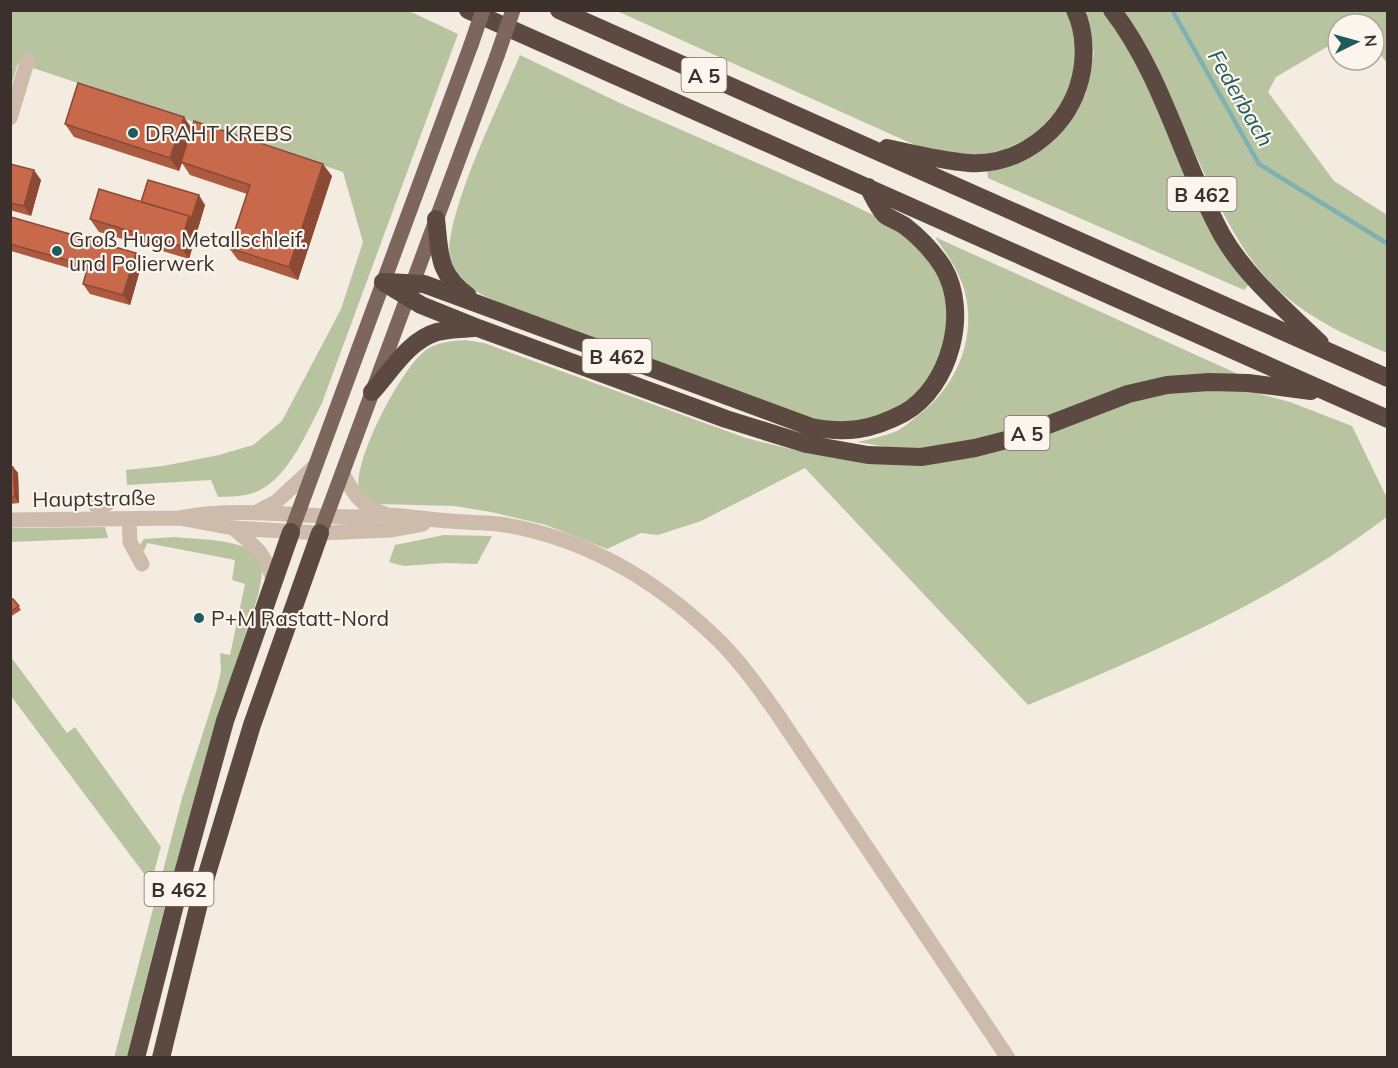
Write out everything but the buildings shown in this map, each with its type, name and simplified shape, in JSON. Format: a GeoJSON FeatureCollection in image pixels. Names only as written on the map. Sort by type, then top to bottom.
{"type":"FeatureCollection","features":[{"type":"Feature","properties":{"kind":"highway","name":"A 5"},"geometry":{"type":"LineString","coordinates":[[468,10],[1388,419]]}},
{"type":"Feature","properties":{"kind":"highway","name":"A 5"},"geometry":{"type":"LineString","coordinates":[[559,10],[1388,378]]}},
{"type":"Feature","properties":{"kind":"highway","name":"A 5"},"geometry":{"type":"LineString","coordinates":[[850,140],[924,156],[971,163],[1001,159],[1024,151],[1044,139],[1061,121],[1074,98],[1082,76],[1084,48],[1079,18],[1075,10]]}},
{"type":"Feature","properties":{"kind":"highway","name":"B 462"},"geometry":{"type":"LineString","coordinates":[[1112,10],[1128,31],[1150,74],[1208,207],[1224,237],[1250,273],[1330,352]]}},
{"type":"Feature","properties":{"kind":"highway","name":"B 462"},"geometry":{"type":"LineString","coordinates":[[384,282],[409,290],[424,284],[811,427],[851,431],[876,426],[906,412],[927,393],[942,369],[950,350],[956,317],[952,292],[943,267],[921,240],[904,225],[885,214],[868,187]]}},
{"type":"Feature","properties":{"kind":"highway","name":"B 462"},"geometry":{"type":"LineString","coordinates":[[436,219],[442,265],[448,279],[484,307]]}},
{"type":"Feature","properties":{"kind":"highway","name":"A 5"},"geometry":{"type":"LineString","coordinates":[[409,290],[421,305],[736,422],[806,444],[868,455],[921,457],[975,448],[1014,438],[1128,394],[1167,385],[1209,382],[1248,383],[1328,393]]}},
{"type":"Feature","properties":{"kind":"highway","name":"A 5"},"geometry":{"type":"LineString","coordinates":[[372,392],[413,345],[424,337],[438,332],[478,328]]}},
{"type":"Feature","properties":{"kind":"highway","name":"B 462"},"geometry":{"type":"LineString","coordinates":[[136,1058],[225,721],[291,532]]}},
{"type":"Feature","properties":{"kind":"highway","name":"B 462"},"geometry":{"type":"LineString","coordinates":[[161,1058],[203,887],[252,725],[320,533]]}},
{"type":"Feature","properties":{"kind":"main road","name":"B 462"},"geometry":{"type":"LineString","coordinates":[[291,532],[483,10]]}},
{"type":"Feature","properties":{"kind":"main road","name":"B 462"},"geometry":{"type":"LineString","coordinates":[[320,533],[513,10]]}},
{"type":"Feature","properties":{"kind":"street"},"geometry":{"type":"LineString","coordinates":[[10,118],[28,60]]}},
{"type":"Feature","properties":{"kind":"street"},"geometry":{"type":"LineString","coordinates":[[257,512],[276,502],[315,466]]}},
{"type":"Feature","properties":{"kind":"street"},"geometry":{"type":"LineString","coordinates":[[343,474],[354,495],[362,503],[387,515],[505,525],[551,536],[596,552],[656,588],[712,634],[748,674],[778,716],[1008,1058]]}},
{"type":"Feature","properties":{"kind":"street","name":"Hauptstraße"},"geometry":{"type":"LineString","coordinates":[[179,518],[213,506],[257,512],[327,516],[387,515]]}},
{"type":"Feature","properties":{"kind":"street","name":"Hauptstraße"},"geometry":{"type":"LineString","coordinates":[[10,520],[179,518],[233,528],[320,533],[390,530],[441,521]]}},
{"type":"Feature","properties":{"kind":"street"},"geometry":{"type":"LineString","coordinates":[[129,519],[130,542],[142,564]]}},
{"type":"Feature","properties":{"kind":"street"},"geometry":{"type":"LineString","coordinates":[[233,528],[259,549],[267,561],[274,582]]}},
{"type":"Feature","properties":{"kind":"green space"},"geometry":{"type":"Polygon","coordinates":[[[407,10],[458,34],[322,403],[297,451],[280,474],[270,483],[260,490],[245,495],[218,497],[211,480],[127,485],[126,470],[163,466],[219,455],[253,445],[282,421],[341,309],[363,242],[343,172],[18,63],[11,86],[11,11],[407,10]]]}},
{"type":"Feature","properties":{"kind":"green space"},"geometry":{"type":"Polygon","coordinates":[[[617,11],[1068,11],[1073,21],[1077,66],[1060,108],[1032,137],[999,152],[961,156],[926,150],[617,11]]]}},
{"type":"Feature","properties":{"kind":"green space"},"geometry":{"type":"Polygon","coordinates":[[[1084,11],[1102,11],[1114,24],[1134,58],[1249,284],[1244,290],[988,178],[987,169],[1071,120],[1085,95],[1094,53],[1090,28],[1084,11]]]}},
{"type":"Feature","properties":{"kind":"green space"},"geometry":{"type":"Polygon","coordinates":[[[1121,11],[1387,11],[1387,63],[1386,12],[1326,12],[1326,48],[1276,77],[1268,92],[1334,181],[1387,215],[1387,353],[1347,335],[1308,313],[1267,279],[1240,243],[1121,11]]]}},
{"type":"Feature","properties":{"kind":"green space"},"geometry":{"type":"Polygon","coordinates":[[[520,55],[622,104],[888,222],[923,249],[939,273],[948,303],[949,332],[933,373],[911,399],[885,417],[836,423],[805,418],[509,307],[467,286],[451,264],[450,246],[454,221],[474,161],[520,55]]]}},
{"type":"Feature","properties":{"kind":"green space"},"geometry":{"type":"Polygon","coordinates":[[[935,237],[1238,374],[966,442],[927,448],[893,448],[857,442],[897,431],[909,423],[942,392],[960,360],[966,343],[968,307],[964,289],[955,268],[935,237]]]}},
{"type":"Feature","properties":{"kind":"green space"},"geometry":{"type":"Polygon","coordinates":[[[465,340],[484,343],[746,438],[811,454],[917,465],[1139,399],[1192,389],[1241,389],[1290,402],[1352,426],[1387,498],[1388,516],[1347,546],[1260,598],[1168,644],[1028,705],[805,468],[701,521],[658,535],[641,533],[607,549],[546,525],[491,512],[454,506],[372,502],[359,489],[359,475],[371,437],[393,394],[416,360],[430,347],[450,341],[465,340]]]}},
{"type":"Feature","properties":{"kind":"green space"},"geometry":{"type":"Polygon","coordinates":[[[105,527],[108,538],[11,542],[11,528],[105,527]]]}},
{"type":"Feature","properties":{"kind":"green space"},"geometry":{"type":"Polygon","coordinates":[[[444,535],[492,536],[477,564],[444,563],[404,566],[389,562],[395,545],[444,535]]]}},
{"type":"Feature","properties":{"kind":"green space"},"geometry":{"type":"Polygon","coordinates":[[[176,537],[221,541],[244,547],[259,559],[262,577],[258,596],[218,716],[166,902],[127,1057],[114,1058],[182,798],[217,689],[221,671],[220,653],[230,655],[245,584],[232,580],[235,560],[147,543],[144,551],[139,546],[144,539],[176,537]]]}},
{"type":"Feature","properties":{"kind":"green space"},"geometry":{"type":"Polygon","coordinates":[[[11,657],[67,733],[75,727],[161,847],[151,883],[11,696],[11,657]]]}},
{"type":"Feature","properties":{"kind":"waterway","name":"Federbach"},"geometry":{"type":"LineString","coordinates":[[1172,10],[1259,164],[1388,244]]}},
{"type":"Feature","properties":{"kind":"place","name":"DRAHT KREBS"},"geometry":{"type":"Point","coordinates":[133,133]}},
{"type":"Feature","properties":{"kind":"place","name":"Groß Hugo Metallschleif. und Polierwerk"},"geometry":{"type":"Point","coordinates":[57,251]}},
{"type":"Feature","properties":{"kind":"place","name":"P+M Rastatt-Nord"},"geometry":{"type":"Point","coordinates":[199,618]}}]}
